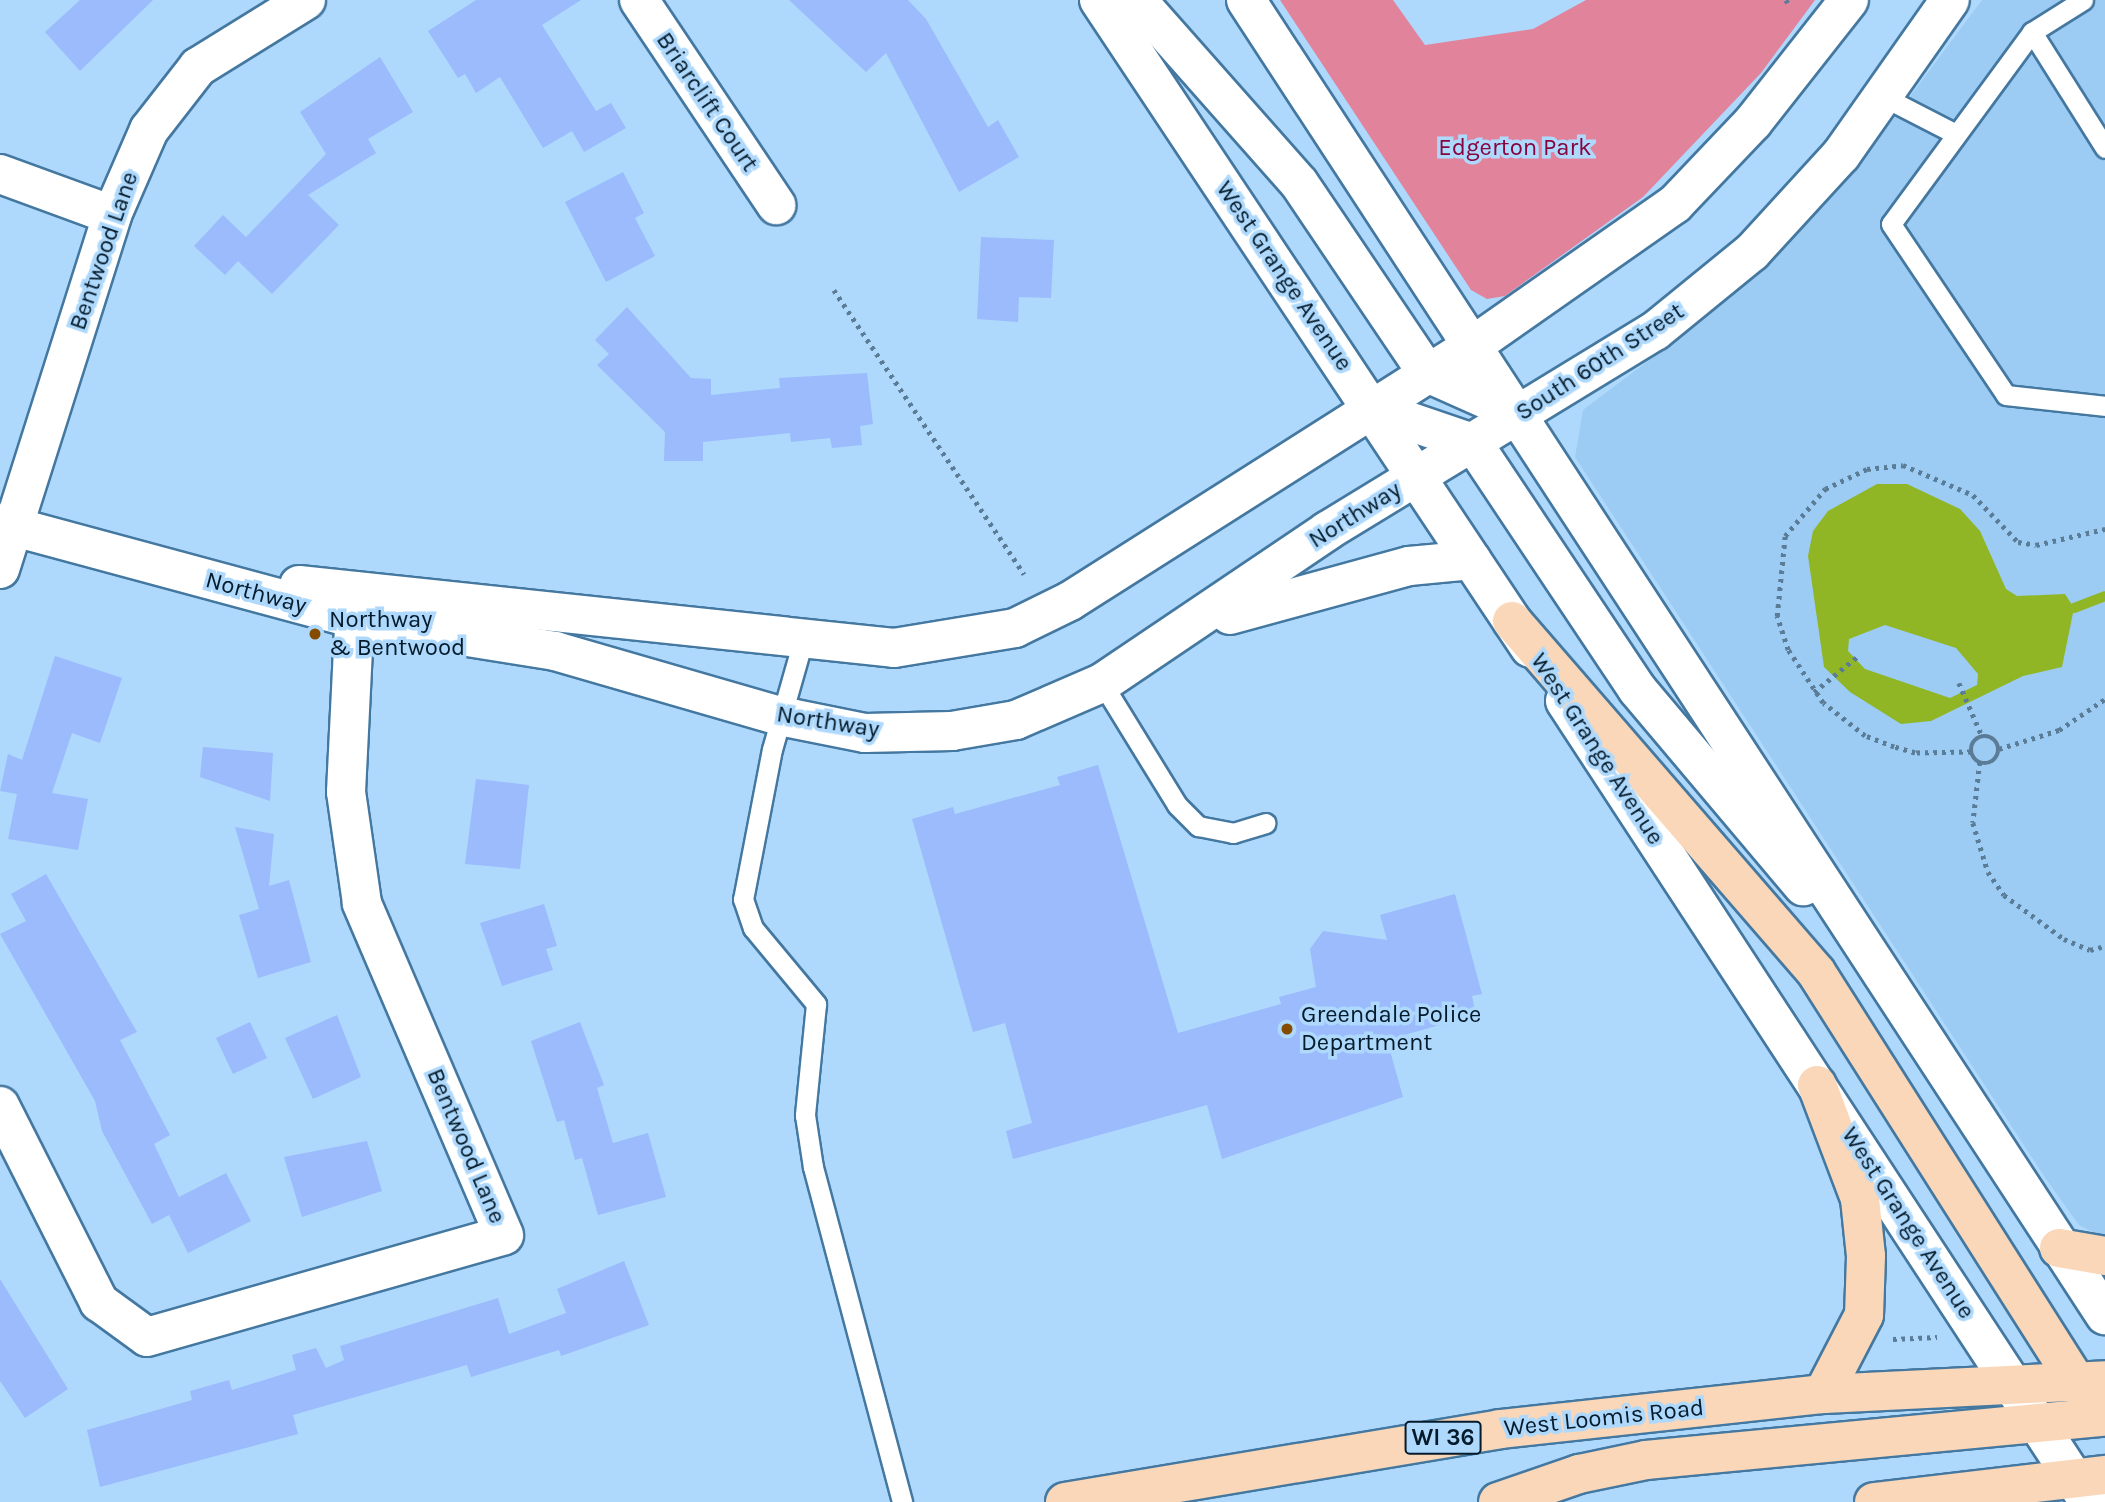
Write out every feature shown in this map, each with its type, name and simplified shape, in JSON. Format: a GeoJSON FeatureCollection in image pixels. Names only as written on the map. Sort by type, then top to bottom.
{"type":"FeatureCollection","features":[{"type":"Feature","properties":{"kind":"main road"},"geometry":{"type":"LineString","coordinates":[[1512,621],[1816,972],[2091,1382],[2082,1419],[2105,1452],[2089,1484],[1874,1502]]}},
{"type":"Feature","properties":{"kind":"main road"},"geometry":{"type":"LineString","coordinates":[[1817,1085],[1860,1199],[1866,1256],[1864,1315],[1823,1394]]}},
{"type":"Feature","properties":{"kind":"main road"},"geometry":{"type":"LineString","coordinates":[[2059,1248],[2105,1256]]}},
{"type":"Feature","properties":{"kind":"main road","name":"West Loomis Road"},"geometry":{"type":"LineString","coordinates":[[1065,1502],[1500,1429],[1823,1394],[2015,1388],[2091,1382]]}},
{"type":"Feature","properties":{"kind":"main road"},"geometry":{"type":"LineString","coordinates":[[1498,1502],[1646,1460],[2082,1419]]}},
{"type":"Feature","properties":{"kind":"street","name":"Bentwood Lane"},"geometry":{"type":"LineString","coordinates":[[0,569],[8,525],[112,215],[149,130],[198,67],[306,0]]}},
{"type":"Feature","properties":{"kind":"street","name":"Briarclift Court"},"geometry":{"type":"LineString","coordinates":[[639,0],[776,205]]}},
{"type":"Feature","properties":{"kind":"street","name":"West Grange Avenue"},"geometry":{"type":"LineString","coordinates":[[1099,0],[1417,475],[2015,1388],[2082,1419],[2089,1484]]}},
{"type":"Feature","properties":{"kind":"street"},"geometry":{"type":"LineString","coordinates":[[1137,0],[1299,183],[1427,373],[1522,415]]}},
{"type":"Feature","properties":{"kind":"street"},"geometry":{"type":"LineString","coordinates":[[1245,0],[1522,415],[2059,1248],[2105,1315]]}},
{"type":"Feature","properties":{"kind":"street"},"geometry":{"type":"LineString","coordinates":[[1373,409],[1475,344],[1675,204],[1753,122],[1849,0]]}},
{"type":"Feature","properties":{"kind":"street","name":"South 60th Street"},"geometry":{"type":"LineString","coordinates":[[1417,475],[1522,415],[1655,331],[1752,252],[1841,155],[1950,0]]}},
{"type":"Feature","properties":{"kind":"street"},"geometry":{"type":"LineString","coordinates":[[0,174],[112,215]]}},
{"type":"Feature","properties":{"kind":"street"},"geometry":{"type":"LineString","coordinates":[[1373,409],[1473,443],[1637,689],[1890,985]]}},
{"type":"Feature","properties":{"kind":"street","name":"Northway"},"geometry":{"type":"LineString","coordinates":[[356,605],[804,637],[894,648],[1015,628],[1070,601],[1373,409]]}},
{"type":"Feature","properties":{"kind":"street","name":"Northway"},"geometry":{"type":"LineString","coordinates":[[8,525],[185,575],[356,605],[555,651],[780,716],[865,733],[952,731],[1016,720],[1102,683],[1179,635],[1417,475]]}},
{"type":"Feature","properties":{"kind":"street"},"geometry":{"type":"LineString","coordinates":[[1179,635],[1276,598],[1409,566],[1472,560]]}},
{"type":"Feature","properties":{"kind":"street","name":"Bentwood Lane"},"geometry":{"type":"LineString","coordinates":[[0,1107],[100,1302],[147,1337],[504,1235],[362,903],[346,792],[356,605]]}},
{"type":"Feature","properties":{"kind":"lane"},"geometry":{"type":"LineString","coordinates":[[2082,0],[2032,32],[1891,224],[2006,395],[2105,406]]}},
{"type":"Feature","properties":{"kind":"lane"},"geometry":{"type":"LineString","coordinates":[[2032,32],[2105,148]]}},
{"type":"Feature","properties":{"kind":"lane"},"geometry":{"type":"LineString","coordinates":[[1882,96],[1956,134]]}},
{"type":"Feature","properties":{"kind":"lane"},"geometry":{"type":"LineString","coordinates":[[804,637],[780,716],[743,899],[752,929],[816,1004],[817,1036],[805,1115],[813,1167],[902,1502]]}},
{"type":"Feature","properties":{"kind":"lane"},"geometry":{"type":"LineString","coordinates":[[1102,683],[1177,806],[1199,826],[1233,833],[1265,823]]}},
{"type":"Feature","properties":{"kind":"path"},"geometry":{"type":"LineString","coordinates":[[834,290],[1024,574]]}},
{"type":"Feature","properties":{"kind":"path"},"geometry":{"type":"LineString","coordinates":[[1972,752],[1916,753],[1865,736],[1814,691],[1788,650],[1775,586],[1785,536],[1825,489],[1867,469],[1903,465],[1973,495],[2018,542],[2048,543],[2105,529]]}},
{"type":"Feature","properties":{"kind":"path"},"geometry":{"type":"LineString","coordinates":[[1814,691],[1858,656]]}},
{"type":"Feature","properties":{"kind":"path"},"geometry":{"type":"LineString","coordinates":[[1959,683],[1982,736],[1999,749]]}},
{"type":"Feature","properties":{"kind":"path"},"geometry":{"type":"LineString","coordinates":[[1980,762],[1993,761],[1999,749],[2059,730],[2105,699]]}},
{"type":"Feature","properties":{"kind":"path"},"geometry":{"type":"LineString","coordinates":[[1972,752],[1982,736]]}},
{"type":"Feature","properties":{"kind":"path"},"geometry":{"type":"LineString","coordinates":[[1972,752],[1980,762],[1973,823],[1988,872],[2004,895],[2064,939],[2090,950],[2105,946]]}},
{"type":"Feature","properties":{"kind":"path"},"geometry":{"type":"LineString","coordinates":[[1892,1339],[1941,1337],[1947,1349]]}},
{"type":"Feature","properties":{"kind":"shaded area"},"geometry":{"type":"Polygon","coordinates":[[[1982,0],[2105,0],[2105,1238],[2079,1225],[2044,1176],[1575,457],[1583,410],[1700,322],[1870,150],[1982,0]]]}},
{"type":"Feature","properties":{"kind":"shaded area"},"geometry":{"type":"Polygon","coordinates":[[[1877,484],[1907,484],[1960,509],[1980,531],[2006,589],[2017,596],[2065,594],[2074,608],[2062,667],[2023,676],[1931,721],[1901,724],[1850,692],[1824,667],[1808,556],[1813,531],[1828,511],[1877,484]],[[1885,625],[1849,639],[1848,651],[1865,669],[1950,698],[1977,685],[1978,674],[1956,648],[1885,625]]]}},
{"type":"Feature","properties":{"kind":"green space","name":"Edgerton Park"},"geometry":{"type":"Polygon","coordinates":[[[1280,0],[1393,0],[1425,45],[1533,29],[1586,0],[1815,0],[1761,73],[1643,197],[1505,296],[1487,299],[1471,290],[1280,0]]]}},
{"type":"Feature","properties":{"kind":"building"},"geometry":{"type":"Polygon","coordinates":[[[80,0],[153,0],[80,71],[45,32],[80,0]]]}},
{"type":"Feature","properties":{"kind":"building"},"geometry":{"type":"Polygon","coordinates":[[[476,0],[581,0],[542,25],[596,111],[611,103],[626,128],[584,152],[572,131],[543,148],[500,77],[476,93],[465,74],[458,78],[428,31],[476,0]]]}},
{"type":"Feature","properties":{"kind":"building"},"geometry":{"type":"Polygon","coordinates":[[[789,0],[908,0],[926,19],[988,127],[998,120],[1019,157],[959,192],[886,53],[866,72],[789,0]]]}},
{"type":"Feature","properties":{"kind":"building"},"geometry":{"type":"Polygon","coordinates":[[[380,57],[413,112],[368,139],[376,153],[308,195],[339,225],[272,294],[238,261],[225,275],[194,246],[223,215],[246,237],[326,154],[300,112],[380,57]]]}},
{"type":"Feature","properties":{"kind":"building"},"geometry":{"type":"Polygon","coordinates":[[[623,172],[644,213],[635,218],[655,256],[606,282],[565,202],[623,172]]]}},
{"type":"Feature","properties":{"kind":"building"},"geometry":{"type":"Polygon","coordinates":[[[981,237],[1054,240],[1051,298],[1019,297],[1018,322],[977,319],[981,237]]]}},
{"type":"Feature","properties":{"kind":"building"},"geometry":{"type":"Polygon","coordinates":[[[627,307],[691,378],[711,379],[711,395],[780,388],[779,378],[867,373],[873,424],[860,426],[862,445],[832,448],[830,438],[791,442],[790,433],[703,442],[703,461],[664,461],[665,432],[597,365],[609,354],[595,340],[627,307]]]}},
{"type":"Feature","properties":{"kind":"building"},"geometry":{"type":"Polygon","coordinates":[[[55,656],[122,678],[100,743],[72,733],[52,793],[88,799],[78,850],[8,839],[17,794],[0,791],[8,754],[22,760],[55,656]]]}},
{"type":"Feature","properties":{"kind":"building"},"geometry":{"type":"Polygon","coordinates":[[[203,747],[273,753],[270,801],[200,777],[203,747]]]}},
{"type":"Feature","properties":{"kind":"building"},"geometry":{"type":"Polygon","coordinates":[[[1098,765],[1178,1033],[1281,1004],[1279,997],[1316,987],[1310,949],[1323,931],[1387,940],[1380,915],[1455,894],[1482,994],[1472,996],[1475,1010],[1464,1018],[1387,1040],[1403,1097],[1222,1159],[1207,1105],[1013,1159],[1006,1131],[1032,1123],[1005,1023],[973,1032],[912,819],[953,807],[955,814],[1060,785],[1057,777],[1098,765]]]}},
{"type":"Feature","properties":{"kind":"building"},"geometry":{"type":"Polygon","coordinates":[[[476,779],[529,785],[520,869],[465,864],[476,779]]]}},
{"type":"Feature","properties":{"kind":"building"},"geometry":{"type":"Polygon","coordinates":[[[235,827],[274,834],[269,886],[289,880],[311,962],[258,978],[239,915],[259,909],[235,827]]]}},
{"type":"Feature","properties":{"kind":"building"},"geometry":{"type":"Polygon","coordinates":[[[46,874],[137,1032],[120,1040],[170,1135],[154,1144],[179,1197],[226,1173],[251,1221],[188,1253],[169,1215],[152,1224],[102,1131],[95,1101],[0,934],[26,921],[11,894],[46,874]]]}},
{"type":"Feature","properties":{"kind":"building"},"geometry":{"type":"Polygon","coordinates":[[[544,904],[557,946],[546,949],[553,970],[502,986],[480,923],[544,904]]]}},
{"type":"Feature","properties":{"kind":"building"},"geometry":{"type":"Polygon","coordinates":[[[337,1015],[361,1077],[313,1099],[285,1038],[337,1015]]]}},
{"type":"Feature","properties":{"kind":"building"},"geometry":{"type":"Polygon","coordinates":[[[250,1022],[267,1058],[233,1074],[216,1038],[250,1022]]]}},
{"type":"Feature","properties":{"kind":"building"},"geometry":{"type":"Polygon","coordinates":[[[580,1022],[604,1085],[597,1088],[613,1143],[648,1133],[666,1197],[598,1215],[582,1158],[575,1160],[564,1120],[557,1122],[531,1041],[580,1022]]]}},
{"type":"Feature","properties":{"kind":"building"},"geometry":{"type":"Polygon","coordinates":[[[367,1141],[382,1191],[302,1217],[284,1157],[367,1141]]]}},
{"type":"Feature","properties":{"kind":"building"},"geometry":{"type":"Polygon","coordinates":[[[624,1261],[649,1325],[561,1356],[559,1350],[471,1377],[467,1365],[293,1415],[298,1434],[100,1487],[87,1430],[192,1400],[190,1391],[229,1380],[232,1390],[296,1370],[292,1355],[316,1348],[326,1368],[344,1360],[340,1346],[498,1298],[509,1334],[566,1313],[557,1289],[624,1261]]]}},
{"type":"Feature","properties":{"kind":"building"},"geometry":{"type":"Polygon","coordinates":[[[0,1279],[68,1389],[25,1418],[0,1381],[0,1279]]]}},
{"type":"Feature","properties":{"kind":"waterway"},"geometry":{"type":"LineString","coordinates":[[2074,608],[2105,596]]}},
{"type":"Feature","properties":{"kind":"place","name":"Northway & Bentwood"},"geometry":{"type":"Point","coordinates":[315,634]}},
{"type":"Feature","properties":{"kind":"place","name":"Greendale Police Department"},"geometry":{"type":"Point","coordinates":[1287,1029]}}]}
